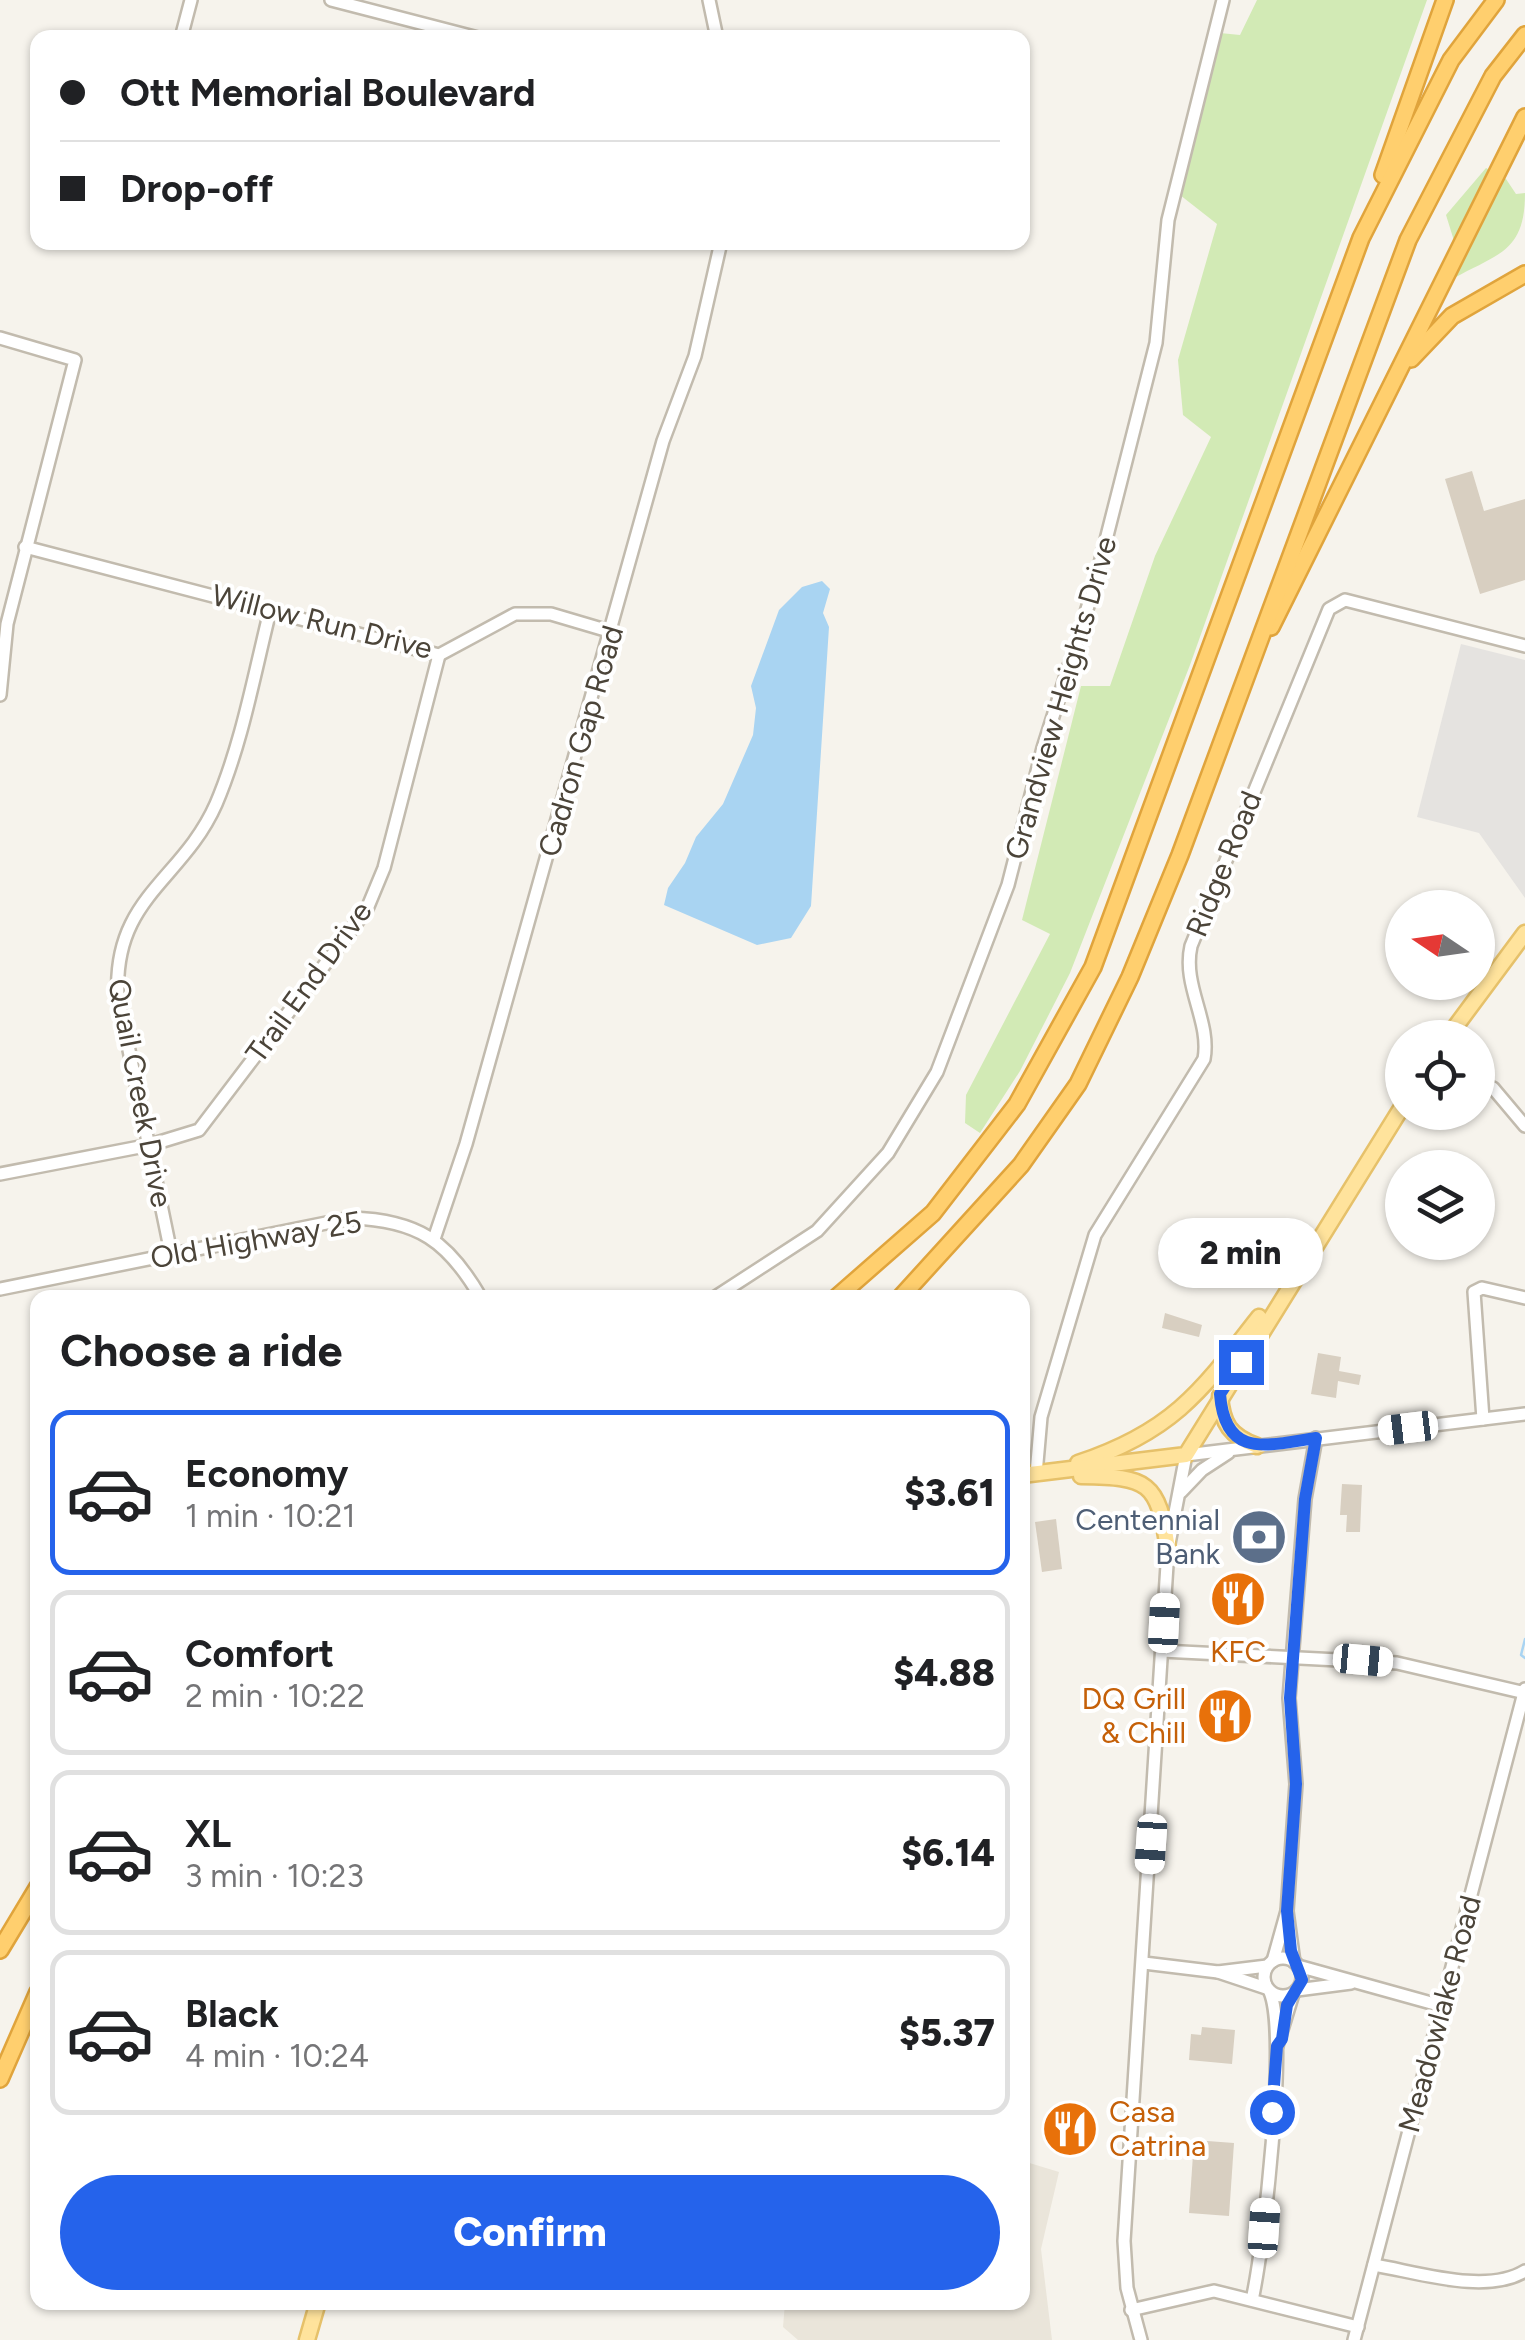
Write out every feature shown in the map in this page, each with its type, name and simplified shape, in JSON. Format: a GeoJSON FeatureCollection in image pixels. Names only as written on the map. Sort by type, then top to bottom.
{"type":"FeatureCollection","features":[{"type":"Feature","properties":{"kind":"highway"},"geometry":{"type":"LineString","coordinates":[[845,1290],[934,1213],[1017,1104],[1093,967],[1446,0]]}},
{"type":"Feature","properties":{"kind":"highway"},"geometry":{"type":"LineString","coordinates":[[1361,238],[1451,60],[1496,0]]}},
{"type":"Feature","properties":{"kind":"highway"},"geometry":{"type":"LineString","coordinates":[[907,1290],[1021,1165],[1078,1084],[1130,977],[1408,240],[1493,76],[1525,35]]}},
{"type":"Feature","properties":{"kind":"highway"},"geometry":{"type":"LineString","coordinates":[[1224,731],[1525,117]]}},
{"type":"Feature","properties":{"kind":"highway"},"geometry":{"type":"LineString","coordinates":[[1398,373],[1452,316],[1525,274]]}},
{"type":"Feature","properties":{"kind":"highway"},"geometry":{"type":"LineString","coordinates":[[0,1950],[30,1900]]}},
{"type":"Feature","properties":{"kind":"highway"},"geometry":{"type":"LineString","coordinates":[[0,2079],[30,2010]]}},
{"type":"Feature","properties":{"kind":"main road"},"geometry":{"type":"LineString","coordinates":[[1460,1020],[1525,933]]}},
{"type":"Feature","properties":{"kind":"main road"},"geometry":{"type":"LineString","coordinates":[[1030,1474],[1186,1455],[1220,1394],[1388,1130]]}},
{"type":"Feature","properties":{"kind":"main road"},"geometry":{"type":"LineString","coordinates":[[1030,1474],[1082,1462],[1143,1436],[1188,1406],[1219,1374],[1309,1254]]}},
{"type":"Feature","properties":{"kind":"main road"},"geometry":{"type":"LineString","coordinates":[[1220,1394],[1225,1426],[1237,1439],[1257,1446]]}},
{"type":"Feature","properties":{"kind":"main road"},"geometry":{"type":"LineString","coordinates":[[1030,1474],[1112,1474],[1143,1483],[1162,1508],[1168,1549]]}},
{"type":"Feature","properties":{"kind":"main road"},"geometry":{"type":"LineString","coordinates":[[307,2340],[316,2310]]}},
{"type":"Feature","properties":{"kind":"street"},"geometry":{"type":"LineString","coordinates":[[183,30],[191,0]]}},
{"type":"Feature","properties":{"kind":"street"},"geometry":{"type":"LineString","coordinates":[[331,0],[447,30]]}},
{"type":"Feature","properties":{"kind":"street"},"geometry":{"type":"LineString","coordinates":[[709,0],[715,30]]}},
{"type":"Feature","properties":{"kind":"street","name":"Grandview Heights Drive"},"geometry":{"type":"LineString","coordinates":[[726,1290],[817,1231],[888,1153],[937,1072],[1008,885],[1043,748],[1094,587],[1156,344],[1168,220],[1224,0]]}},
{"type":"Feature","properties":{"kind":"street","name":"Cadron Gap Road"},"geometry":{"type":"LineString","coordinates":[[434,1239],[612,632],[663,441],[695,356],[718,250]]}},
{"type":"Feature","properties":{"kind":"street"},"geometry":{"type":"LineString","coordinates":[[0,338],[75,360],[7,624],[0,695]]}},
{"type":"Feature","properties":{"kind":"street","name":"Willow Run Drive"},"geometry":{"type":"LineString","coordinates":[[25,547],[438,655],[514,614],[551,614],[612,632]]}},
{"type":"Feature","properties":{"kind":"street","name":"Ridge Road"},"geometry":{"type":"LineString","coordinates":[[1030,1469],[1041,1416],[1096,1235],[1204,1060],[1204,1038],[1186,966],[1191,946],[1329,609],[1344,600],[1525,646]]}},
{"type":"Feature","properties":{"kind":"street","name":"Quail Creek Drive"},"geometry":{"type":"LineString","coordinates":[[171,1253],[118,998],[116,961],[137,912],[214,809],[232,763],[270,611]]}},
{"type":"Feature","properties":{"kind":"street","name":"Trail End Drive"},"geometry":{"type":"LineString","coordinates":[[0,1174],[150,1145],[199,1130],[367,909],[384,868],[438,655]]}},
{"type":"Feature","properties":{"kind":"street"},"geometry":{"type":"LineString","coordinates":[[1495,1090],[1525,1126]]}},
{"type":"Feature","properties":{"kind":"street","name":"Old Highway 25"},"geometry":{"type":"LineString","coordinates":[[0,1289],[351,1218],[384,1219],[434,1239],[462,1264],[477,1290]]}},
{"type":"Feature","properties":{"kind":"street"},"geometry":{"type":"LineString","coordinates":[[1483,1419],[1474,1292],[1482,1288],[1525,1298]]}},
{"type":"Feature","properties":{"kind":"street"},"geometry":{"type":"LineString","coordinates":[[1141,2340],[1131,2310],[1124,2242],[1168,1549],[1186,1455],[1525,1414]]}},
{"type":"Feature","properties":{"kind":"street"},"geometry":{"type":"LineString","coordinates":[[1277,2046],[1302,1980],[1287,1911],[1296,1784],[1290,1698],[1305,1499],[1320,1438]]}},
{"type":"Feature","properties":{"kind":"street"},"geometry":{"type":"LineString","coordinates":[[1176,1500],[1202,1470],[1238,1450]]}},
{"type":"Feature","properties":{"kind":"street"},"geometry":{"type":"LineString","coordinates":[[1162,1651],[1294,1655],[1426,1667],[1525,1692]]}},
{"type":"Feature","properties":{"kind":"street","name":"Meadowlake Road"},"geometry":{"type":"LineString","coordinates":[[1356,2333],[1525,1692]]}},
{"type":"Feature","properties":{"kind":"street"},"geometry":{"type":"LineString","coordinates":[[1252,2300],[1261,2258],[1277,2046],[1268,1990],[1270,1963],[1287,1911]]}},
{"type":"Feature","properties":{"kind":"street"},"geometry":{"type":"LineString","coordinates":[[1144,1963],[1218,1972],[1282,1997],[1350,1983]]}},
{"type":"Feature","properties":{"kind":"street"},"geometry":{"type":"LineString","coordinates":[[1218,1972],[1270,1963],[1296,1964],[1350,1983],[1442,2006]]}},
{"type":"Feature","properties":{"kind":"street"},"geometry":{"type":"LineString","coordinates":[[1374,2264],[1458,2278],[1510,2280],[1525,2271]]}},
{"type":"Feature","properties":{"kind":"street"},"geometry":{"type":"LineString","coordinates":[[1131,2310],[1200,2292],[1252,2300],[1356,2333]]}},
{"type":"Feature","properties":{"kind":"shaded area"},"geometry":{"type":"Polygon","coordinates":[[[1461,644],[1525,660],[1525,898],[1479,833],[1417,817],[1461,644]]]}},
{"type":"Feature","properties":{"kind":"shaded area"},"geometry":{"type":"Polygon","coordinates":[[[1030,2163],[1059,2172],[1041,2249],[1052,2340],[798,2340],[783,2327],[784,2310],[1030,2310],[1030,2163]]]}},
{"type":"Feature","properties":{"kind":"green space"},"geometry":{"type":"Polygon","coordinates":[[[1257,0],[1427,0],[1190,665],[1070,973],[1020,1071],[980,1133],[965,1123],[966,1095],[1050,934],[1022,920],[1081,686],[1110,686],[1155,556],[1211,437],[1183,415],[1178,360],[1217,224],[1180,195],[1220,33],[1240,35],[1257,0]]]}},
{"type":"Feature","properties":{"kind":"green space"},"geometry":{"type":"Polygon","coordinates":[[[1486,168],[1506,179],[1516,194],[1525,193],[1520,227],[1507,248],[1454,278],[1438,272],[1455,244],[1446,215],[1486,168]]]}},
{"type":"Feature","properties":{"kind":"water"},"geometry":{"type":"Polygon","coordinates":[[[822,581],[830,589],[823,613],[829,627],[811,906],[791,938],[757,945],[664,905],[668,888],[696,837],[723,804],[753,735],[756,708],[751,686],[779,610],[802,587],[822,581]]]}},
{"type":"Feature","properties":{"kind":"building"},"geometry":{"type":"Polygon","coordinates":[[[1472,471],[1484,511],[1525,499],[1525,580],[1480,594],[1445,479],[1472,471]]]}},
{"type":"Feature","properties":{"kind":"building"},"geometry":{"type":"Polygon","coordinates":[[[1165,1313],[1202,1325],[1199,1337],[1162,1328],[1165,1313]]]}},
{"type":"Feature","properties":{"kind":"building"},"geometry":{"type":"Polygon","coordinates":[[[1318,1353],[1341,1357],[1339,1371],[1361,1375],[1359,1385],[1338,1381],[1336,1398],[1311,1394],[1318,1353]]]}},
{"type":"Feature","properties":{"kind":"building"},"geometry":{"type":"Polygon","coordinates":[[[1342,1484],[1362,1485],[1360,1532],[1346,1532],[1347,1515],[1340,1515],[1342,1484]]]}},
{"type":"Feature","properties":{"kind":"building"},"geometry":{"type":"Polygon","coordinates":[[[1056,1519],[1062,1569],[1042,1572],[1035,1522],[1056,1519]]]}},
{"type":"Feature","properties":{"kind":"building","name":"Centennial Bank"},"geometry":{"type":"Polygon","coordinates":[[[1237,1524],[1283,1530],[1282,1546],[1235,1548],[1237,1524]]]}},
{"type":"Feature","properties":{"kind":"building","name":"KFC"},"geometry":{"type":"Polygon","coordinates":[[[1219,1590],[1257,1593],[1256,1608],[1218,1605],[1219,1590]]]}},
{"type":"Feature","properties":{"kind":"building","name":"DQ Grill & Chill"},"geometry":{"type":"Polygon","coordinates":[[[1210,1707],[1242,1711],[1241,1725],[1208,1721],[1210,1707]]]}},
{"type":"Feature","properties":{"kind":"building"},"geometry":{"type":"Polygon","coordinates":[[[1202,2027],[1235,2030],[1232,2064],[1189,2060],[1191,2034],[1201,2035],[1202,2027]]]}},
{"type":"Feature","properties":{"kind":"building"},"geometry":{"type":"Polygon","coordinates":[[[1194,2140],[1234,2143],[1229,2216],[1189,2213],[1194,2140]]]}},
{"type":"Feature","properties":{"kind":"waterway"},"geometry":{"type":"LineString","coordinates":[[1525,1639],[1521,1655],[1525,1658]]}},
{"type":"Feature","properties":{"kind":"place","name":"Centennial Bank"},"geometry":{"type":"Point","coordinates":[1259,1537]}},
{"type":"Feature","properties":{"kind":"place","name":"KFC"},"geometry":{"type":"Point","coordinates":[1238,1599]}},
{"type":"Feature","properties":{"kind":"place","name":"DQ Grill & Chill"},"geometry":{"type":"Point","coordinates":[1225,1716]}},
{"type":"Feature","properties":{"kind":"place","name":"Casa Catrina"},"geometry":{"type":"Point","coordinates":[1070,2129]}},
{"type":"Feature","properties":{"kind":"route"},"geometry":{"type":"LineString","coordinates":[[1241,1362],[1220,1394],[1225,1426],[1237,1439],[1257,1446],[1316,1438],[1305,1499],[1290,1698],[1296,1784],[1287,1911],[1291,1916],[1291,1951],[1302,1980],[1287,2005],[1282,2039],[1277,2046],[1272,2112]]}}]}
